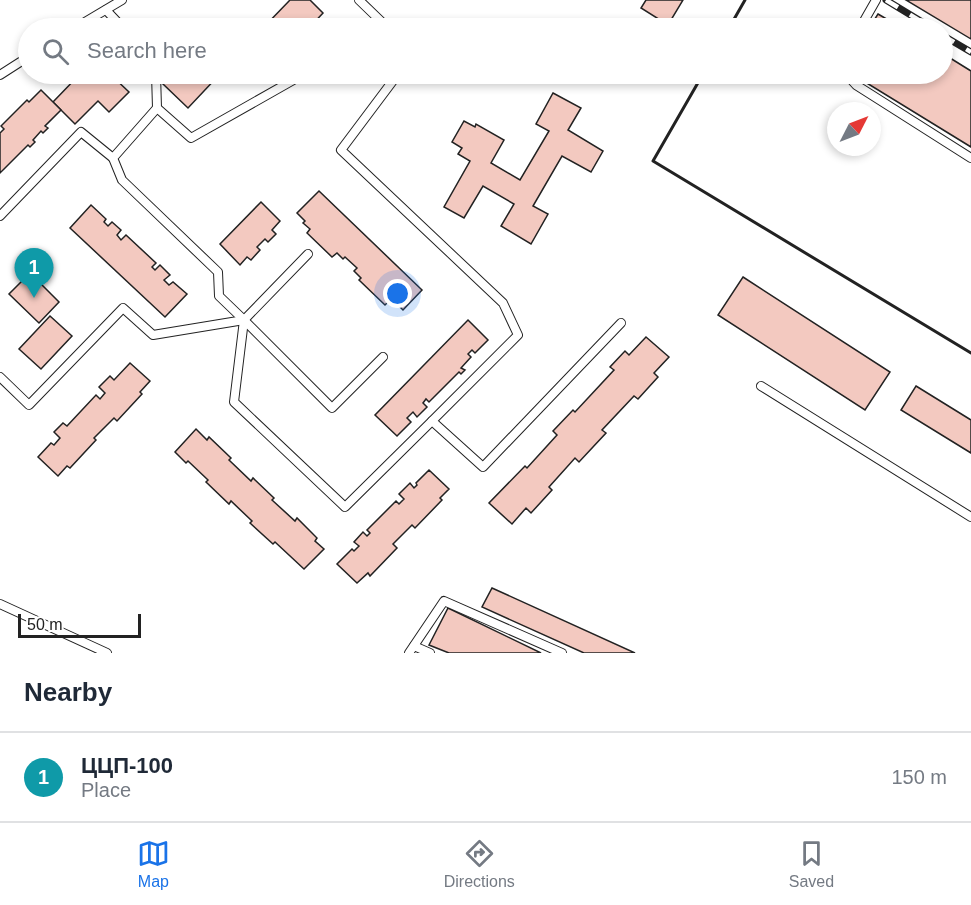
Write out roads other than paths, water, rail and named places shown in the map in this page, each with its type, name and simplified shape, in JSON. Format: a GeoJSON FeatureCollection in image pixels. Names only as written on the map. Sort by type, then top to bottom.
{"type":"FeatureCollection","features":[{"type":"Feature","properties":{"kind":"lane"},"geometry":{"type":"LineString","coordinates":[[92,18],[122,0]]}},
{"type":"Feature","properties":{"kind":"lane"},"geometry":{"type":"LineString","coordinates":[[360,0],[377,18]]}},
{"type":"Feature","properties":{"kind":"lane"},"geometry":{"type":"LineString","coordinates":[[866,18],[876,0]]}},
{"type":"Feature","properties":{"kind":"lane"},"geometry":{"type":"LineString","coordinates":[[106,10],[114,18]]}},
{"type":"Feature","properties":{"kind":"lane"},"geometry":{"type":"LineString","coordinates":[[0,75],[18,63]]}},
{"type":"Feature","properties":{"kind":"lane"},"geometry":{"type":"LineString","coordinates":[[113,158],[157,108],[156,84]]}},
{"type":"Feature","properties":{"kind":"lane"},"geometry":{"type":"LineString","coordinates":[[157,108],[191,138],[286,84]]}},
{"type":"Feature","properties":{"kind":"lane"},"geometry":{"type":"LineString","coordinates":[[244,320],[234,402],[345,507],[518,335],[503,303],[341,150],[390,84]]}},
{"type":"Feature","properties":{"kind":"lane"},"geometry":{"type":"LineString","coordinates":[[855,84],[971,158]]}},
{"type":"Feature","properties":{"kind":"lane"},"geometry":{"type":"LineString","coordinates":[[0,216],[81,132],[113,158],[122,180],[218,272],[219,296],[332,408],[383,357]]}},
{"type":"Feature","properties":{"kind":"lane"},"geometry":{"type":"LineString","coordinates":[[0,377],[29,405],[123,308],[153,335],[244,320],[308,254]]}},
{"type":"Feature","properties":{"kind":"lane"},"geometry":{"type":"LineString","coordinates":[[432,421],[483,468],[621,323]]}},
{"type":"Feature","properties":{"kind":"lane"},"geometry":{"type":"LineString","coordinates":[[761,386],[971,517]]}},
{"type":"Feature","properties":{"kind":"lane"},"geometry":{"type":"LineString","coordinates":[[430,653],[412,650],[444,601],[562,653]]}},
{"type":"Feature","properties":{"kind":"lane"},"geometry":{"type":"LineString","coordinates":[[0,604],[106,653]]}},
{"type":"Feature","properties":{"kind":"railway"},"geometry":{"type":"LineString","coordinates":[[886,0],[916,18]]}},
{"type":"Feature","properties":{"kind":"railway"},"geometry":{"type":"LineString","coordinates":[[953,41],[971,52]]}},
{"type":"Feature","properties":{"kind":"place","name":"ЦЦП-100"},"geometry":{"type":"Point","coordinates":[34,298]}}]}
